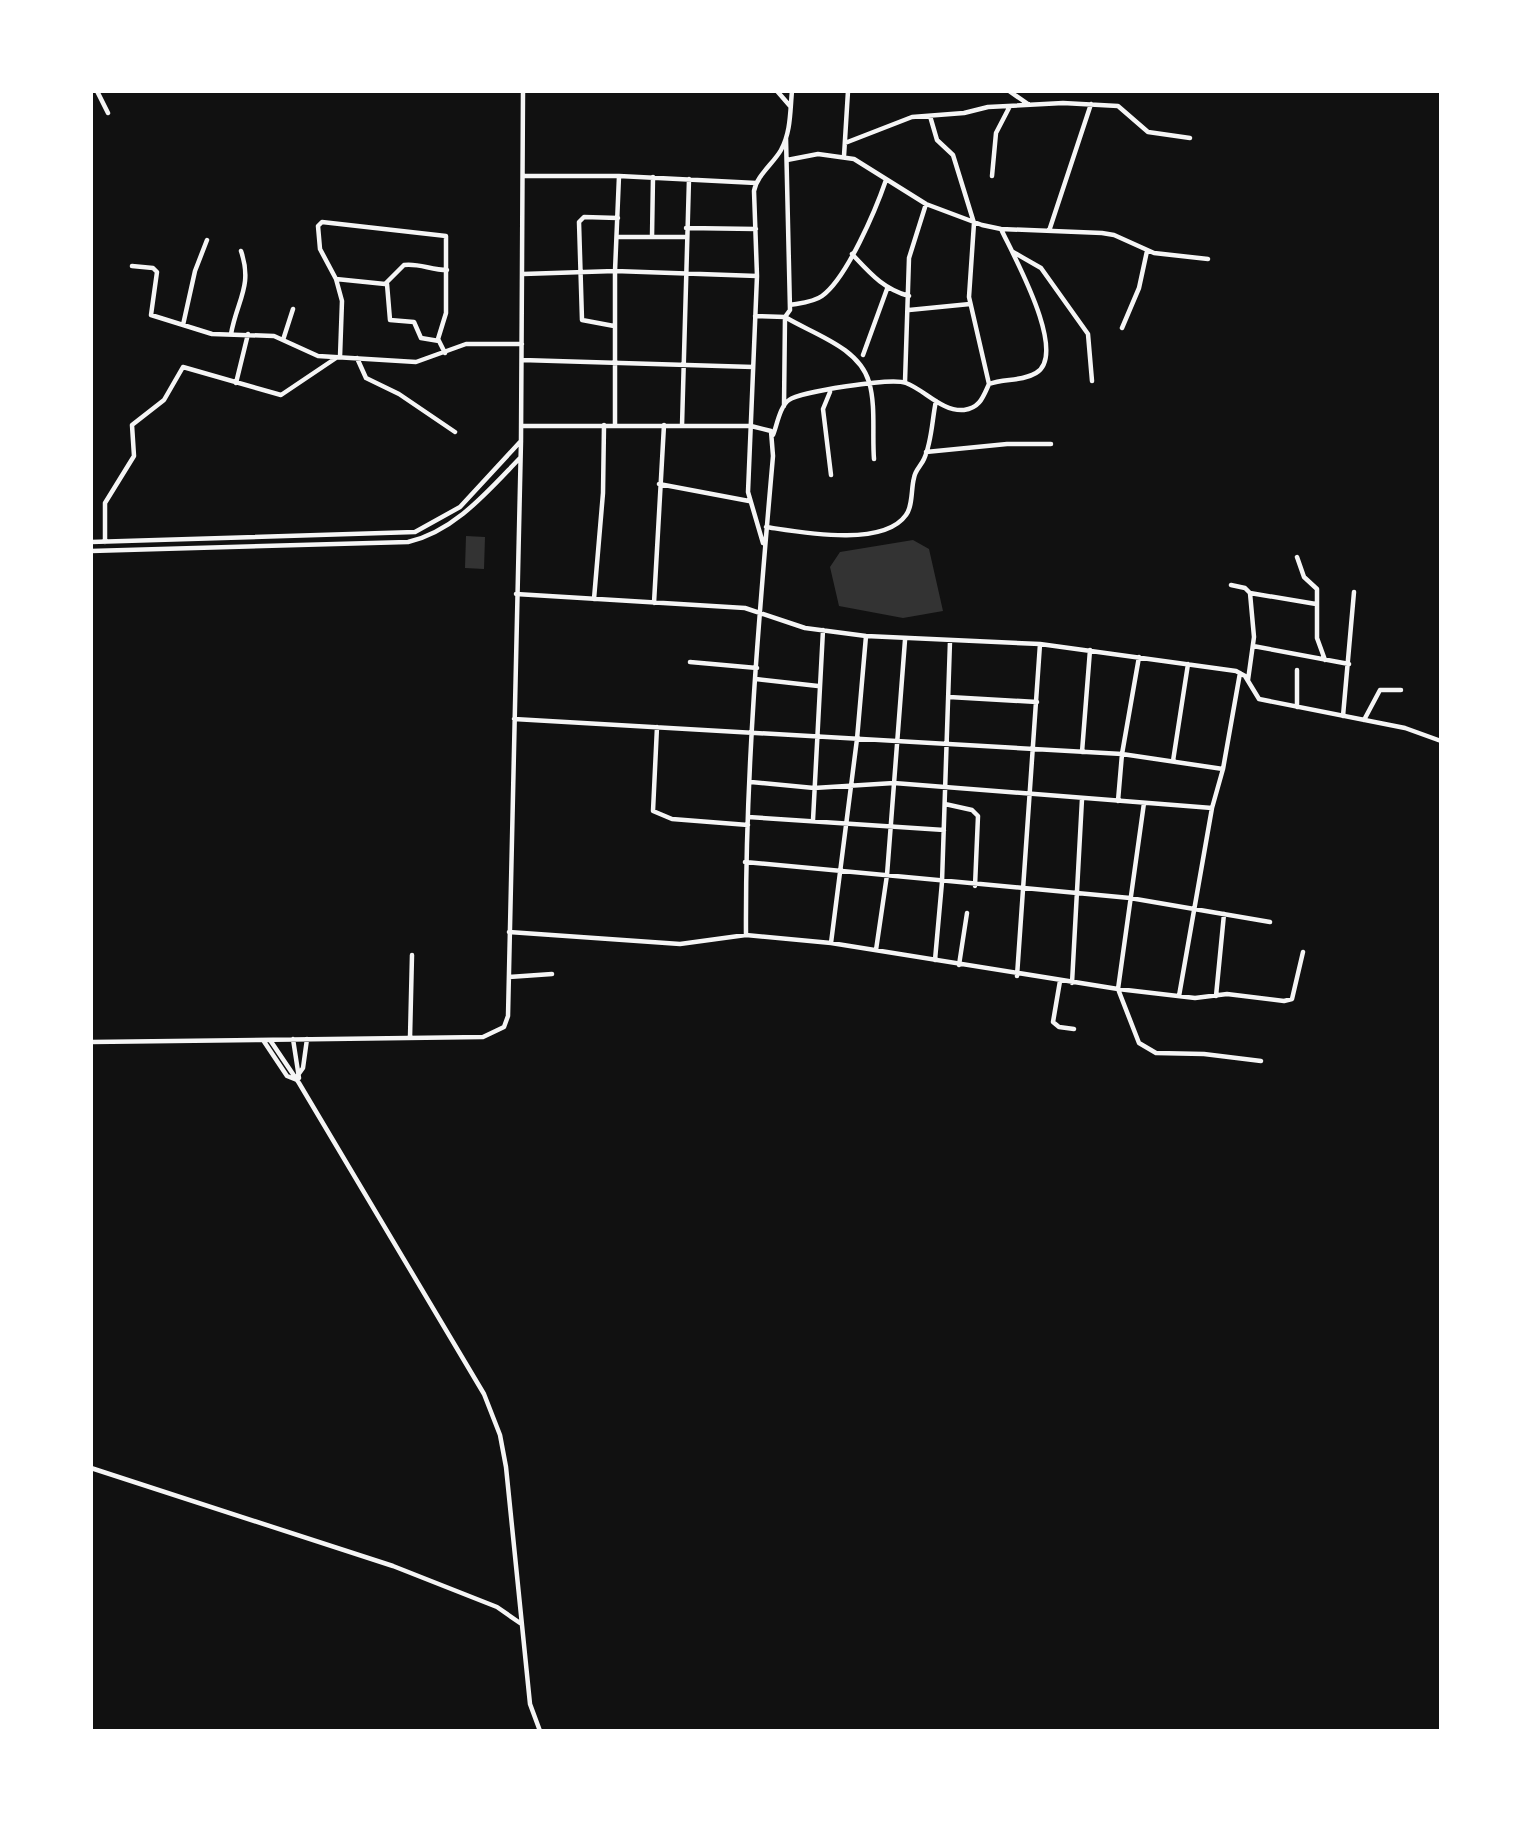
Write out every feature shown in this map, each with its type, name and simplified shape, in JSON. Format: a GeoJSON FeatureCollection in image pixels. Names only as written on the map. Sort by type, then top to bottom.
{"type":"FeatureCollection","features":[{"type":"Feature","properties":{"kind":"street"},"geometry":{"type":"LineString","coordinates":[[97,91],[108,113]]}},
{"type":"Feature","properties":{"kind":"street"},"geometry":{"type":"LineString","coordinates":[[91,1042],[483,1037],[504,1027],[508,1016],[521,457],[525,176],[523,91]]}},
{"type":"Feature","properties":{"kind":"street"},"geometry":{"type":"LineString","coordinates":[[777,91],[791,106]]}},
{"type":"Feature","properties":{"kind":"street"},"geometry":{"type":"LineString","coordinates":[[746,935],[745,862],[759,612],[773,436],[784,406],[785,317],[790,305],[786,137],[792,91]]}},
{"type":"Feature","properties":{"kind":"street"},"geometry":{"type":"LineString","coordinates":[[844,156],[848,91]]}},
{"type":"Feature","properties":{"kind":"street"},"geometry":{"type":"LineString","coordinates":[[1009,91],[1028,105]]}},
{"type":"Feature","properties":{"kind":"street"},"geometry":{"type":"LineString","coordinates":[[845,143],[894,122],[930,116],[1011,106],[1091,104],[1118,106],[1154,135],[1190,138]]}},
{"type":"Feature","properties":{"kind":"street"},"geometry":{"type":"LineString","coordinates":[[1049,231],[1091,104]]}},
{"type":"Feature","properties":{"kind":"street"},"geometry":{"type":"LineString","coordinates":[[992,176],[996,133],[1011,106]]}},
{"type":"Feature","properties":{"kind":"street"},"geometry":{"type":"LineString","coordinates":[[784,406],[791,399],[869,381],[905,382],[956,410],[973,408],[982,401],[989,384],[970,304],[974,223],[953,155],[937,140],[930,116]]}},
{"type":"Feature","properties":{"kind":"street"},"geometry":{"type":"LineString","coordinates":[[765,547],[749,501],[757,276],[756,183],[780,152],[786,137]]}},
{"type":"Feature","properties":{"kind":"street"},"geometry":{"type":"LineString","coordinates":[[787,160],[818,154],[844,156],[926,204],[974,223],[1001,229],[1114,235],[1147,251],[1208,260]]}},
{"type":"Feature","properties":{"kind":"street"},"geometry":{"type":"LineString","coordinates":[[525,176],[653,177],[756,183]]}},
{"type":"Feature","properties":{"kind":"street"},"geometry":{"type":"LineString","coordinates":[[615,424],[614,326],[619,176]]}},
{"type":"Feature","properties":{"kind":"street"},"geometry":{"type":"LineString","coordinates":[[652,237],[653,177]]}},
{"type":"Feature","properties":{"kind":"street"},"geometry":{"type":"LineString","coordinates":[[682,426],[684,274],[689,179]]}},
{"type":"Feature","properties":{"kind":"street"},"geometry":{"type":"LineString","coordinates":[[790,305],[810,301],[826,293],[871,220],[886,179]]}},
{"type":"Feature","properties":{"kind":"street"},"geometry":{"type":"LineString","coordinates":[[905,382],[909,258],[926,204]]}},
{"type":"Feature","properties":{"kind":"street"},"geometry":{"type":"LineString","coordinates":[[614,326],[582,320],[580,219],[618,218]]}},
{"type":"Feature","properties":{"kind":"street"},"geometry":{"type":"LineString","coordinates":[[105,542],[105,503],[134,456],[132,425],[164,400],[184,366],[284,395],[338,357],[343,307],[336,279],[319,245],[321,222],[445,235],[446,316],[439,341],[445,353]]}},
{"type":"Feature","properties":{"kind":"street"},"geometry":{"type":"LineString","coordinates":[[686,228],[756,229]]}},
{"type":"Feature","properties":{"kind":"street"},"geometry":{"type":"LineString","coordinates":[[989,384],[1036,373],[1045,365],[1046,359],[1045,332],[1040,316],[1001,229]]}},
{"type":"Feature","properties":{"kind":"street"},"geometry":{"type":"LineString","coordinates":[[618,237],[686,237]]}},
{"type":"Feature","properties":{"kind":"street"},"geometry":{"type":"LineString","coordinates":[[183,325],[195,271],[207,240]]}},
{"type":"Feature","properties":{"kind":"street"},"geometry":{"type":"LineString","coordinates":[[231,334],[247,278],[240,251]]}},
{"type":"Feature","properties":{"kind":"street"},"geometry":{"type":"LineString","coordinates":[[1122,328],[1139,288],[1147,251]]}},
{"type":"Feature","properties":{"kind":"street"},"geometry":{"type":"LineString","coordinates":[[1012,252],[1041,268],[1088,334],[1092,381]]}},
{"type":"Feature","properties":{"kind":"street"},"geometry":{"type":"LineString","coordinates":[[852,254],[887,289],[909,296]]}},
{"type":"Feature","properties":{"kind":"street"},"geometry":{"type":"LineString","coordinates":[[439,341],[421,338],[412,322],[390,320],[387,284],[404,265],[447,270]]}},
{"type":"Feature","properties":{"kind":"street"},"geometry":{"type":"LineString","coordinates":[[132,266],[153,268],[157,272],[150,315],[205,332],[269,335],[312,355],[416,362],[471,343],[522,344]]}},
{"type":"Feature","properties":{"kind":"street"},"geometry":{"type":"LineString","coordinates":[[523,274],[615,271],[757,276]]}},
{"type":"Feature","properties":{"kind":"street"},"geometry":{"type":"LineString","coordinates":[[336,279],[387,284]]}},
{"type":"Feature","properties":{"kind":"street"},"geometry":{"type":"LineString","coordinates":[[863,355],[887,289]]}},
{"type":"Feature","properties":{"kind":"street"},"geometry":{"type":"LineString","coordinates":[[908,310],[970,304]]}},
{"type":"Feature","properties":{"kind":"street"},"geometry":{"type":"LineString","coordinates":[[283,340],[293,309]]}},
{"type":"Feature","properties":{"kind":"street"},"geometry":{"type":"LineString","coordinates":[[755,316],[785,317],[854,357],[869,381],[874,459]]}},
{"type":"Feature","properties":{"kind":"street"},"geometry":{"type":"LineString","coordinates":[[236,383],[248,334]]}},
{"type":"Feature","properties":{"kind":"street"},"geometry":{"type":"LineString","coordinates":[[357,358],[366,378],[399,394],[455,432]]}},
{"type":"Feature","properties":{"kind":"street"},"geometry":{"type":"LineString","coordinates":[[522,360],[753,367]]}},
{"type":"Feature","properties":{"kind":"street"},"geometry":{"type":"LineString","coordinates":[[830,391],[823,409],[831,475]]}},
{"type":"Feature","properties":{"kind":"street"},"geometry":{"type":"LineString","coordinates":[[766,527],[813,534],[854,535],[878,531],[897,523],[909,510],[915,474],[926,452],[936,401]]}},
{"type":"Feature","properties":{"kind":"street"},"geometry":{"type":"LineString","coordinates":[[594,599],[603,493],[604,425]]}},
{"type":"Feature","properties":{"kind":"street"},"geometry":{"type":"LineString","coordinates":[[654,603],[664,425]]}},
{"type":"Feature","properties":{"kind":"street"},"geometry":{"type":"LineString","coordinates":[[521,426],[751,426],[765,428],[773,436]]}},
{"type":"Feature","properties":{"kind":"street"},"geometry":{"type":"LineString","coordinates":[[91,542],[415,532],[460,507],[521,441]]}},
{"type":"Feature","properties":{"kind":"street"},"geometry":{"type":"LineString","coordinates":[[926,452],[1007,443],[1051,444]]}},
{"type":"Feature","properties":{"kind":"street"},"geometry":{"type":"LineString","coordinates":[[91,551],[408,542],[428,536],[458,517],[521,457]]}},
{"type":"Feature","properties":{"kind":"street"},"geometry":{"type":"LineString","coordinates":[[659,484],[749,501]]}},
{"type":"Feature","properties":{"kind":"street"},"geometry":{"type":"LineString","coordinates":[[1297,557],[1304,577],[1315,585],[1317,638],[1325,660]]}},
{"type":"Feature","properties":{"kind":"street"},"geometry":{"type":"LineString","coordinates":[[1231,585],[1245,588],[1250,593],[1316,604]]}},
{"type":"Feature","properties":{"kind":"street"},"geometry":{"type":"LineString","coordinates":[[1343,716],[1354,592]]}},
{"type":"Feature","properties":{"kind":"street"},"geometry":{"type":"LineString","coordinates":[[1248,681],[1253,646],[1250,593]]}},
{"type":"Feature","properties":{"kind":"street"},"geometry":{"type":"LineString","coordinates":[[516,594],[745,608],[791,624],[866,636],[905,640],[1040,644],[1188,664],[1240,673],[1259,699],[1405,728],[1441,741]]}},
{"type":"Feature","properties":{"kind":"street"},"geometry":{"type":"LineString","coordinates":[[813,820],[822,630]]}},
{"type":"Feature","properties":{"kind":"street"},"geometry":{"type":"LineString","coordinates":[[831,943],[852,787],[866,636]]}},
{"type":"Feature","properties":{"kind":"street"},"geometry":{"type":"LineString","coordinates":[[876,950],[887,875],[905,640]]}},
{"type":"Feature","properties":{"kind":"street"},"geometry":{"type":"LineString","coordinates":[[935,960],[942,882],[950,640]]}},
{"type":"Feature","properties":{"kind":"street"},"geometry":{"type":"LineString","coordinates":[[1017,976],[1040,644]]}},
{"type":"Feature","properties":{"kind":"street"},"geometry":{"type":"LineString","coordinates":[[1253,646],[1349,664]]}},
{"type":"Feature","properties":{"kind":"street"},"geometry":{"type":"LineString","coordinates":[[1082,752],[1090,650]]}},
{"type":"Feature","properties":{"kind":"street"},"geometry":{"type":"LineString","coordinates":[[1118,801],[1122,754],[1139,657]]}},
{"type":"Feature","properties":{"kind":"street"},"geometry":{"type":"LineString","coordinates":[[690,662],[757,668]]}},
{"type":"Feature","properties":{"kind":"street"},"geometry":{"type":"LineString","coordinates":[[1173,761],[1188,664]]}},
{"type":"Feature","properties":{"kind":"street"},"geometry":{"type":"LineString","coordinates":[[1297,670],[1297,707]]}},
{"type":"Feature","properties":{"kind":"street"},"geometry":{"type":"LineString","coordinates":[[1179,996],[1193,908],[1212,808],[1223,769],[1240,673]]}},
{"type":"Feature","properties":{"kind":"street"},"geometry":{"type":"LineString","coordinates":[[756,679],[818,686]]}},
{"type":"Feature","properties":{"kind":"street"},"geometry":{"type":"LineString","coordinates":[[1364,720],[1380,690],[1401,690]]}},
{"type":"Feature","properties":{"kind":"street"},"geometry":{"type":"LineString","coordinates":[[948,697],[1037,702]]}},
{"type":"Feature","properties":{"kind":"street"},"geometry":{"type":"LineString","coordinates":[[514,719],[1122,754],[1223,769]]}},
{"type":"Feature","properties":{"kind":"street"},"geometry":{"type":"LineString","coordinates":[[657,726],[653,811],[672,819],[748,825]]}},
{"type":"Feature","properties":{"kind":"street"},"geometry":{"type":"LineString","coordinates":[[751,782],[814,788],[894,783],[1212,808]]}},
{"type":"Feature","properties":{"kind":"street"},"geometry":{"type":"LineString","coordinates":[[1072,983],[1083,799]]}},
{"type":"Feature","properties":{"kind":"street"},"geometry":{"type":"LineString","coordinates":[[1144,803],[1118,989],[1139,1043],[1145,1049],[1156,1053],[1204,1054],[1261,1061]]}},
{"type":"Feature","properties":{"kind":"street"},"geometry":{"type":"LineString","coordinates":[[945,804],[972,810],[978,816],[975,886]]}},
{"type":"Feature","properties":{"kind":"street"},"geometry":{"type":"LineString","coordinates":[[748,817],[944,830]]}},
{"type":"Feature","properties":{"kind":"street"},"geometry":{"type":"LineString","coordinates":[[745,862],[975,886],[1130,898],[1270,922]]}},
{"type":"Feature","properties":{"kind":"street"},"geometry":{"type":"LineString","coordinates":[[959,965],[967,913]]}},
{"type":"Feature","properties":{"kind":"street"},"geometry":{"type":"LineString","coordinates":[[1216,996],[1224,914]]}},
{"type":"Feature","properties":{"kind":"street"},"geometry":{"type":"LineString","coordinates":[[509,932],[680,944],[746,935],[831,943],[1017,976],[1118,989],[1179,996],[1292,999],[1303,952]]}},
{"type":"Feature","properties":{"kind":"street"},"geometry":{"type":"LineString","coordinates":[[410,1038],[412,955]]}},
{"type":"Feature","properties":{"kind":"street"},"geometry":{"type":"LineString","coordinates":[[509,977],[552,974]]}},
{"type":"Feature","properties":{"kind":"street"},"geometry":{"type":"LineString","coordinates":[[1059,981],[1053,1022],[1059,1027],[1074,1029]]}},
{"type":"Feature","properties":{"kind":"street"},"geometry":{"type":"LineString","coordinates":[[293,1039],[298,1079]]}},
{"type":"Feature","properties":{"kind":"street"},"geometry":{"type":"LineString","coordinates":[[263,1040],[287,1076],[298,1079]]}},
{"type":"Feature","properties":{"kind":"street"},"geometry":{"type":"LineString","coordinates":[[270,1040],[298,1079],[484,1394],[492,1413],[506,1467],[530,1704],[540,1731]]}},
{"type":"Feature","properties":{"kind":"street"},"geometry":{"type":"LineString","coordinates":[[298,1079],[303,1068],[307,1040]]}},
{"type":"Feature","properties":{"kind":"street"},"geometry":{"type":"LineString","coordinates":[[91,1468],[393,1566],[497,1607],[520,1623]]}},
{"type":"Feature","properties":{"kind":"shaded area"},"geometry":{"type":"Polygon","coordinates":[[[466,536],[485,537],[484,569],[465,568],[466,536]]]}},
{"type":"Feature","properties":{"kind":"shaded area"},"geometry":{"type":"Polygon","coordinates":[[[913,540],[929,549],[943,611],[903,618],[839,606],[830,567],[840,552],[913,540]]]}}]}
